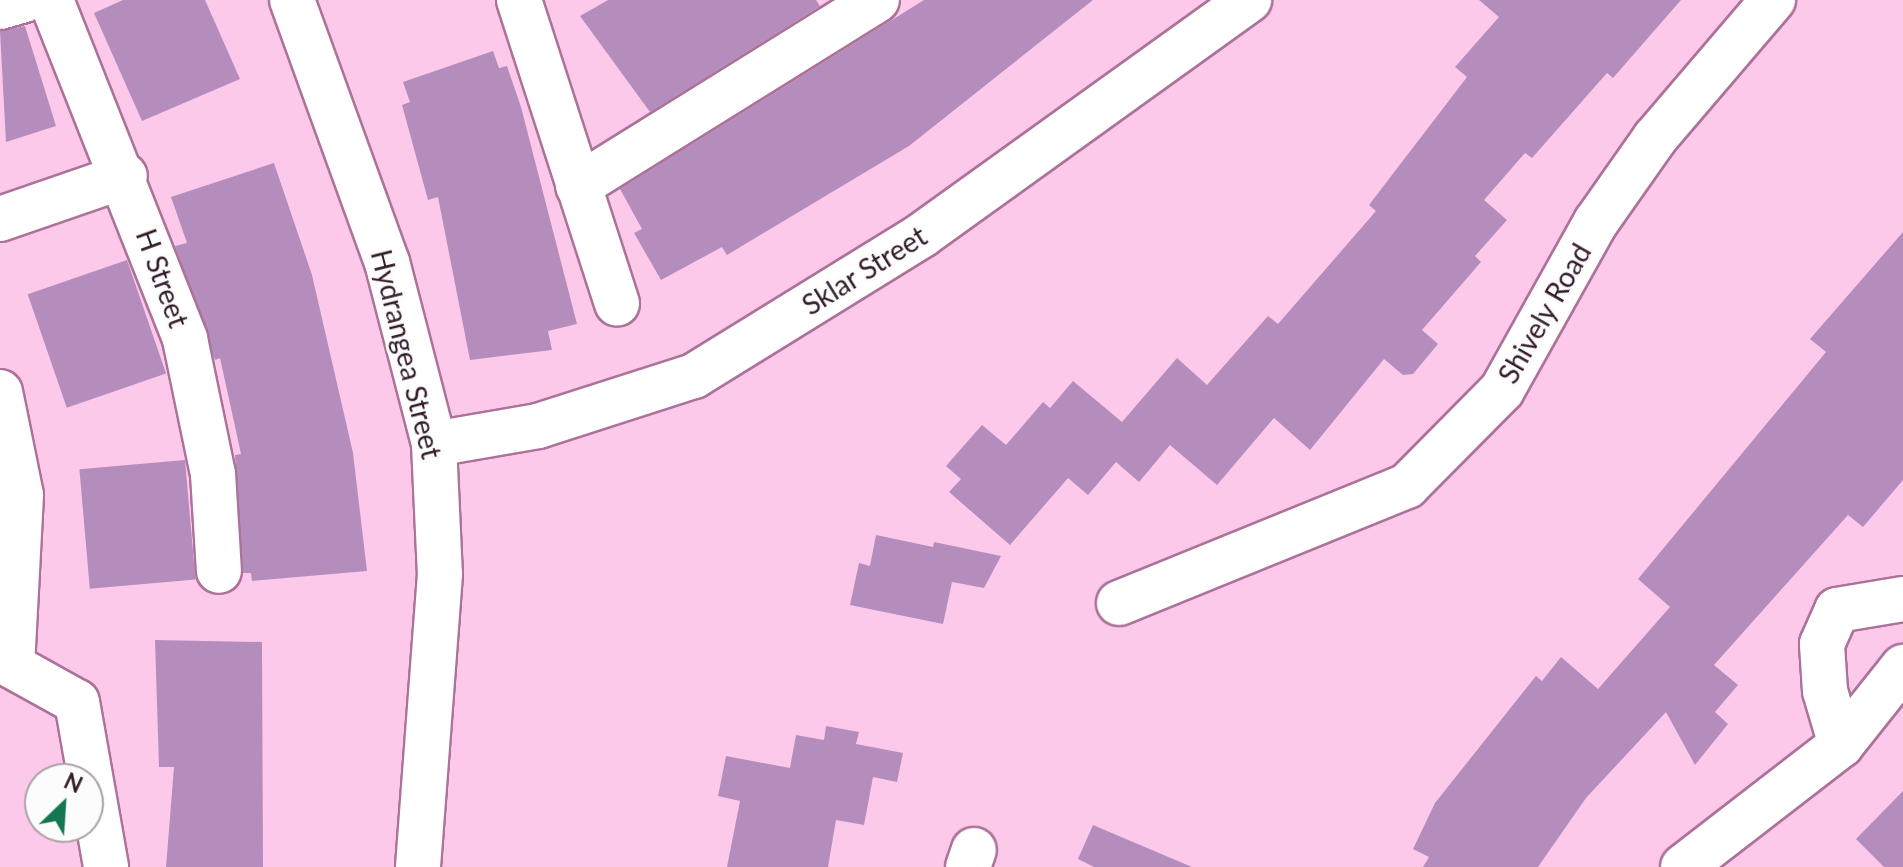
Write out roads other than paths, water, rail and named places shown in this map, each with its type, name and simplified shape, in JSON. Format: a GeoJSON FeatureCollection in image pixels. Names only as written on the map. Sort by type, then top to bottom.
{"type":"FeatureCollection","features":[{"type":"Feature","properties":{"kind":"street"},"geometry":{"type":"LineString","coordinates":[[0,7],[24,0]]}},
{"type":"Feature","properties":{"kind":"street","name":"H Street"},"geometry":{"type":"LineString","coordinates":[[51,0],[125,176],[185,339],[213,474],[219,571]]}},
{"type":"Feature","properties":{"kind":"street","name":"Hydrangea Street"},"geometry":{"type":"LineString","coordinates":[[292,0],[387,262],[434,444],[440,574],[418,867]]}},
{"type":"Feature","properties":{"kind":"street"},"geometry":{"type":"LineString","coordinates":[[519,0],[617,304]]}},
{"type":"Feature","properties":{"kind":"street"},"geometry":{"type":"LineString","coordinates":[[578,186],[877,0]]}},
{"type":"Feature","properties":{"kind":"street","name":"Sklar Street"},"geometry":{"type":"LineString","coordinates":[[434,444],[538,426],[694,376],[922,235],[1249,0]]}},
{"type":"Feature","properties":{"kind":"street","name":"Shively Road"},"geometry":{"type":"LineString","coordinates":[[1119,603],[1260,551],[1407,486],[1502,390],[1596,222],[1655,138],[1773,0]]}},
{"type":"Feature","properties":{"kind":"street"},"geometry":{"type":"LineString","coordinates":[[0,219],[125,176]]}},
{"type":"Feature","properties":{"kind":"street"},"geometry":{"type":"LineString","coordinates":[[3,418],[21,495],[6,668],[77,702],[106,867]]}},
{"type":"Feature","properties":{"kind":"street"},"geometry":{"type":"LineString","coordinates":[[1841,745],[1825,691],[1822,644],[1837,610],[1903,599]]}},
{"type":"Feature","properties":{"kind":"street"},"geometry":{"type":"LineString","coordinates":[[1683,867],[1841,745],[1903,667]]}}]}
